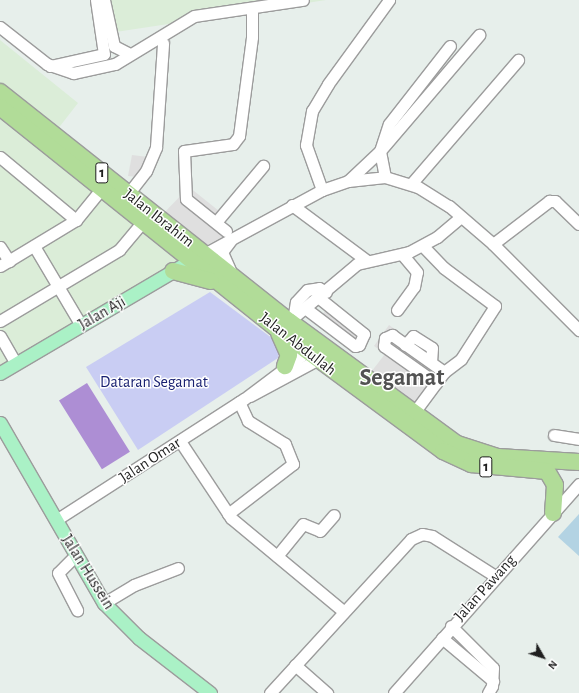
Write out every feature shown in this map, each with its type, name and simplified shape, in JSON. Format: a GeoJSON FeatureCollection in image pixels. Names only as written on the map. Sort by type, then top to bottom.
{"type":"FeatureCollection","features":[{"type":"Feature","properties":{"kind":"highway","name":"Jalan Ibrahim"},"geometry":{"type":"LineString","coordinates":[[0,92],[128,194],[199,257]]}},
{"type":"Feature","properties":{"kind":"highway","name":"Jalan Ibrahim"},"geometry":{"type":"LineString","coordinates":[[0,107],[143,221],[199,257]]}},
{"type":"Feature","properties":{"kind":"highway","name":"Jalan Abdullah"},"geometry":{"type":"LineString","coordinates":[[199,257],[232,284],[286,320],[318,352],[409,419]]}},
{"type":"Feature","properties":{"kind":"highway"},"geometry":{"type":"LineString","coordinates":[[173,271],[191,273],[232,284]]}},
{"type":"Feature","properties":{"kind":"highway"},"geometry":{"type":"LineString","coordinates":[[286,320],[288,350],[286,366]]}},
{"type":"Feature","properties":{"kind":"highway","name":"1"},"geometry":{"type":"LineString","coordinates":[[409,419],[477,453],[579,462]]}},
{"type":"Feature","properties":{"kind":"highway","name":"1"},"geometry":{"type":"LineString","coordinates":[[409,419],[443,451],[470,464],[547,471],[579,472]]}},
{"type":"Feature","properties":{"kind":"highway"},"geometry":{"type":"LineString","coordinates":[[547,471],[555,485],[553,513]]}},
{"type":"Feature","properties":{"kind":"main road","name":"Jalan Aji"},"geometry":{"type":"LineString","coordinates":[[0,373],[199,257]]}},
{"type":"Feature","properties":{"kind":"main road","name":"Jalan Hussein"},"geometry":{"type":"LineString","coordinates":[[0,423],[104,603],[138,638],[206,692]]}},
{"type":"Feature","properties":{"kind":"street"},"geometry":{"type":"LineString","coordinates":[[50,66],[104,54],[96,0]]}},
{"type":"Feature","properties":{"kind":"street"},"geometry":{"type":"LineString","coordinates":[[104,0],[114,46],[130,54]]}},
{"type":"Feature","properties":{"kind":"street"},"geometry":{"type":"LineString","coordinates":[[0,27],[50,66],[74,73],[115,64],[185,19],[303,0]]}},
{"type":"Feature","properties":{"kind":"street"},"geometry":{"type":"LineString","coordinates":[[322,190],[306,145],[312,111],[328,84],[389,0]]}},
{"type":"Feature","properties":{"kind":"street"},"geometry":{"type":"LineString","coordinates":[[230,234],[217,221],[184,197],[184,151],[233,144],[239,136],[252,37],[252,8]]}},
{"type":"Feature","properties":{"kind":"street"},"geometry":{"type":"LineString","coordinates":[[348,181],[380,151],[479,35]]}},
{"type":"Feature","properties":{"kind":"street"},"geometry":{"type":"LineString","coordinates":[[128,194],[146,171],[156,147],[163,43]]}},
{"type":"Feature","properties":{"kind":"street"},"geometry":{"type":"LineString","coordinates":[[385,177],[380,151],[389,124],[450,46]]}},
{"type":"Feature","properties":{"kind":"street"},"geometry":{"type":"LineString","coordinates":[[411,184],[518,60]]}},
{"type":"Feature","properties":{"kind":"street"},"geometry":{"type":"LineString","coordinates":[[0,157],[76,220]]}},
{"type":"Feature","properties":{"kind":"street"},"geometry":{"type":"LineString","coordinates":[[217,221],[263,166]]}},
{"type":"Feature","properties":{"kind":"street"},"geometry":{"type":"LineString","coordinates":[[199,257],[230,234],[322,190],[348,181],[385,177],[411,184],[438,198],[461,216],[493,244],[579,330]]}},
{"type":"Feature","properties":{"kind":"street"},"geometry":{"type":"LineString","coordinates":[[0,247],[4,264],[76,220],[101,189]]}},
{"type":"Feature","properties":{"kind":"street"},"geometry":{"type":"LineString","coordinates":[[493,244],[548,201],[555,201],[579,224]]}},
{"type":"Feature","properties":{"kind":"street"},"geometry":{"type":"LineString","coordinates":[[292,205],[366,260]]}},
{"type":"Feature","properties":{"kind":"street"},"geometry":{"type":"LineString","coordinates":[[286,320],[323,295],[347,270],[366,260],[402,254],[423,246],[461,216]]}},
{"type":"Feature","properties":{"kind":"street"},"geometry":{"type":"LineString","coordinates":[[0,321],[119,250],[143,221]]}},
{"type":"Feature","properties":{"kind":"street"},"geometry":{"type":"LineString","coordinates":[[230,234],[222,256],[232,284]]}},
{"type":"Feature","properties":{"kind":"street"},"geometry":{"type":"LineString","coordinates":[[34,246],[82,325]]}},
{"type":"Feature","properties":{"kind":"street"},"geometry":{"type":"LineString","coordinates":[[409,419],[444,372],[461,359],[495,306],[444,268],[423,246]]}},
{"type":"Feature","properties":{"kind":"street"},"geometry":{"type":"LineString","coordinates":[[397,310],[414,287],[417,272],[402,254]]}},
{"type":"Feature","properties":{"kind":"street"},"geometry":{"type":"LineString","coordinates":[[286,320],[296,302],[307,290],[318,288],[323,295],[364,334],[359,345],[355,346],[305,308]]}},
{"type":"Feature","properties":{"kind":"street"},"geometry":{"type":"LineString","coordinates":[[436,383],[384,346],[383,342],[392,335],[444,372]]}},
{"type":"Feature","properties":{"kind":"street"},"geometry":{"type":"LineString","coordinates":[[0,336],[16,364]]}},
{"type":"Feature","properties":{"kind":"street","name":"Jalan Omar"},"geometry":{"type":"LineString","coordinates":[[241,401],[286,366],[318,352]]}},
{"type":"Feature","properties":{"kind":"street","name":"Jalan Omar"},"geometry":{"type":"LineString","coordinates":[[56,520],[318,352]]}},
{"type":"Feature","properties":{"kind":"street"},"geometry":{"type":"LineString","coordinates":[[228,514],[292,464],[285,444],[248,421],[241,401]]}},
{"type":"Feature","properties":{"kind":"street"},"geometry":{"type":"LineString","coordinates":[[554,435],[579,439]]}},
{"type":"Feature","properties":{"kind":"street"},"geometry":{"type":"LineString","coordinates":[[180,441],[228,514],[343,611]]}},
{"type":"Feature","properties":{"kind":"street","name":"Jalan Pawang"},"geometry":{"type":"LineString","coordinates":[[394,693],[495,576],[579,484]]}},
{"type":"Feature","properties":{"kind":"street"},"geometry":{"type":"LineString","coordinates":[[277,556],[303,524],[320,531],[334,515]]}},
{"type":"Feature","properties":{"kind":"street"},"geometry":{"type":"LineString","coordinates":[[270,693],[402,545],[422,534],[432,536],[456,549],[495,576]]}},
{"type":"Feature","properties":{"kind":"street"},"geometry":{"type":"LineString","coordinates":[[76,555],[58,573],[77,610]]}},
{"type":"Feature","properties":{"kind":"street"},"geometry":{"type":"LineString","coordinates":[[104,603],[134,585],[178,568]]}},
{"type":"Feature","properties":{"kind":"street"},"geometry":{"type":"LineString","coordinates":[[451,626],[489,661],[493,668],[493,681],[488,693]]}},
{"type":"Feature","properties":{"kind":"street"},"geometry":{"type":"LineString","coordinates":[[442,638],[493,681]]}},
{"type":"Feature","properties":{"kind":"street"},"geometry":{"type":"LineString","coordinates":[[295,665],[327,693]]}},
{"type":"Feature","properties":{"kind":"shaded area"},"geometry":{"type":"Polygon","coordinates":[[[102,0],[326,0],[109,33],[102,0]]]}},
{"type":"Feature","properties":{"kind":"shaded area"},"geometry":{"type":"Polygon","coordinates":[[[0,40],[78,103],[57,130],[0,85],[0,40]]]}},
{"type":"Feature","properties":{"kind":"shaded area"},"geometry":{"type":"Polygon","coordinates":[[[0,113],[184,259],[0,367],[0,113]]]}},
{"type":"Feature","properties":{"kind":"shaded area"},"geometry":{"type":"Polygon","coordinates":[[[132,155],[148,157],[137,177],[128,176],[132,155]]]}},
{"type":"Feature","properties":{"kind":"shaded area"},"geometry":{"type":"Polygon","coordinates":[[[189,187],[219,211],[225,236],[203,247],[162,215],[189,187]]]}},
{"type":"Feature","properties":{"kind":"shaded area"},"geometry":{"type":"Polygon","coordinates":[[[325,311],[358,335],[349,348],[316,324],[325,311]]]}},
{"type":"Feature","properties":{"kind":"shaded area"},"geometry":{"type":"Polygon","coordinates":[[[389,325],[445,366],[413,409],[368,376],[385,354],[374,346],[389,325]]]}},
{"type":"Feature","properties":{"kind":"shaded area"},"geometry":{"type":"Polygon","coordinates":[[[87,383],[130,452],[102,469],[59,400],[87,383]]]}},
{"type":"Feature","properties":{"kind":"shaded area"},"geometry":{"type":"Polygon","coordinates":[[[579,514],[579,556],[558,537],[579,514]]]}},
{"type":"Feature","properties":{"kind":"green space","name":"Dataran Segamat"},"geometry":{"type":"Polygon","coordinates":[[[210,292],[280,344],[278,358],[138,450],[86,367],[210,292]]]}},
{"type":"Feature","properties":{"kind":"district","name":"Segamat"},"geometry":{"type":"Point","coordinates":[402,379]}}]}
